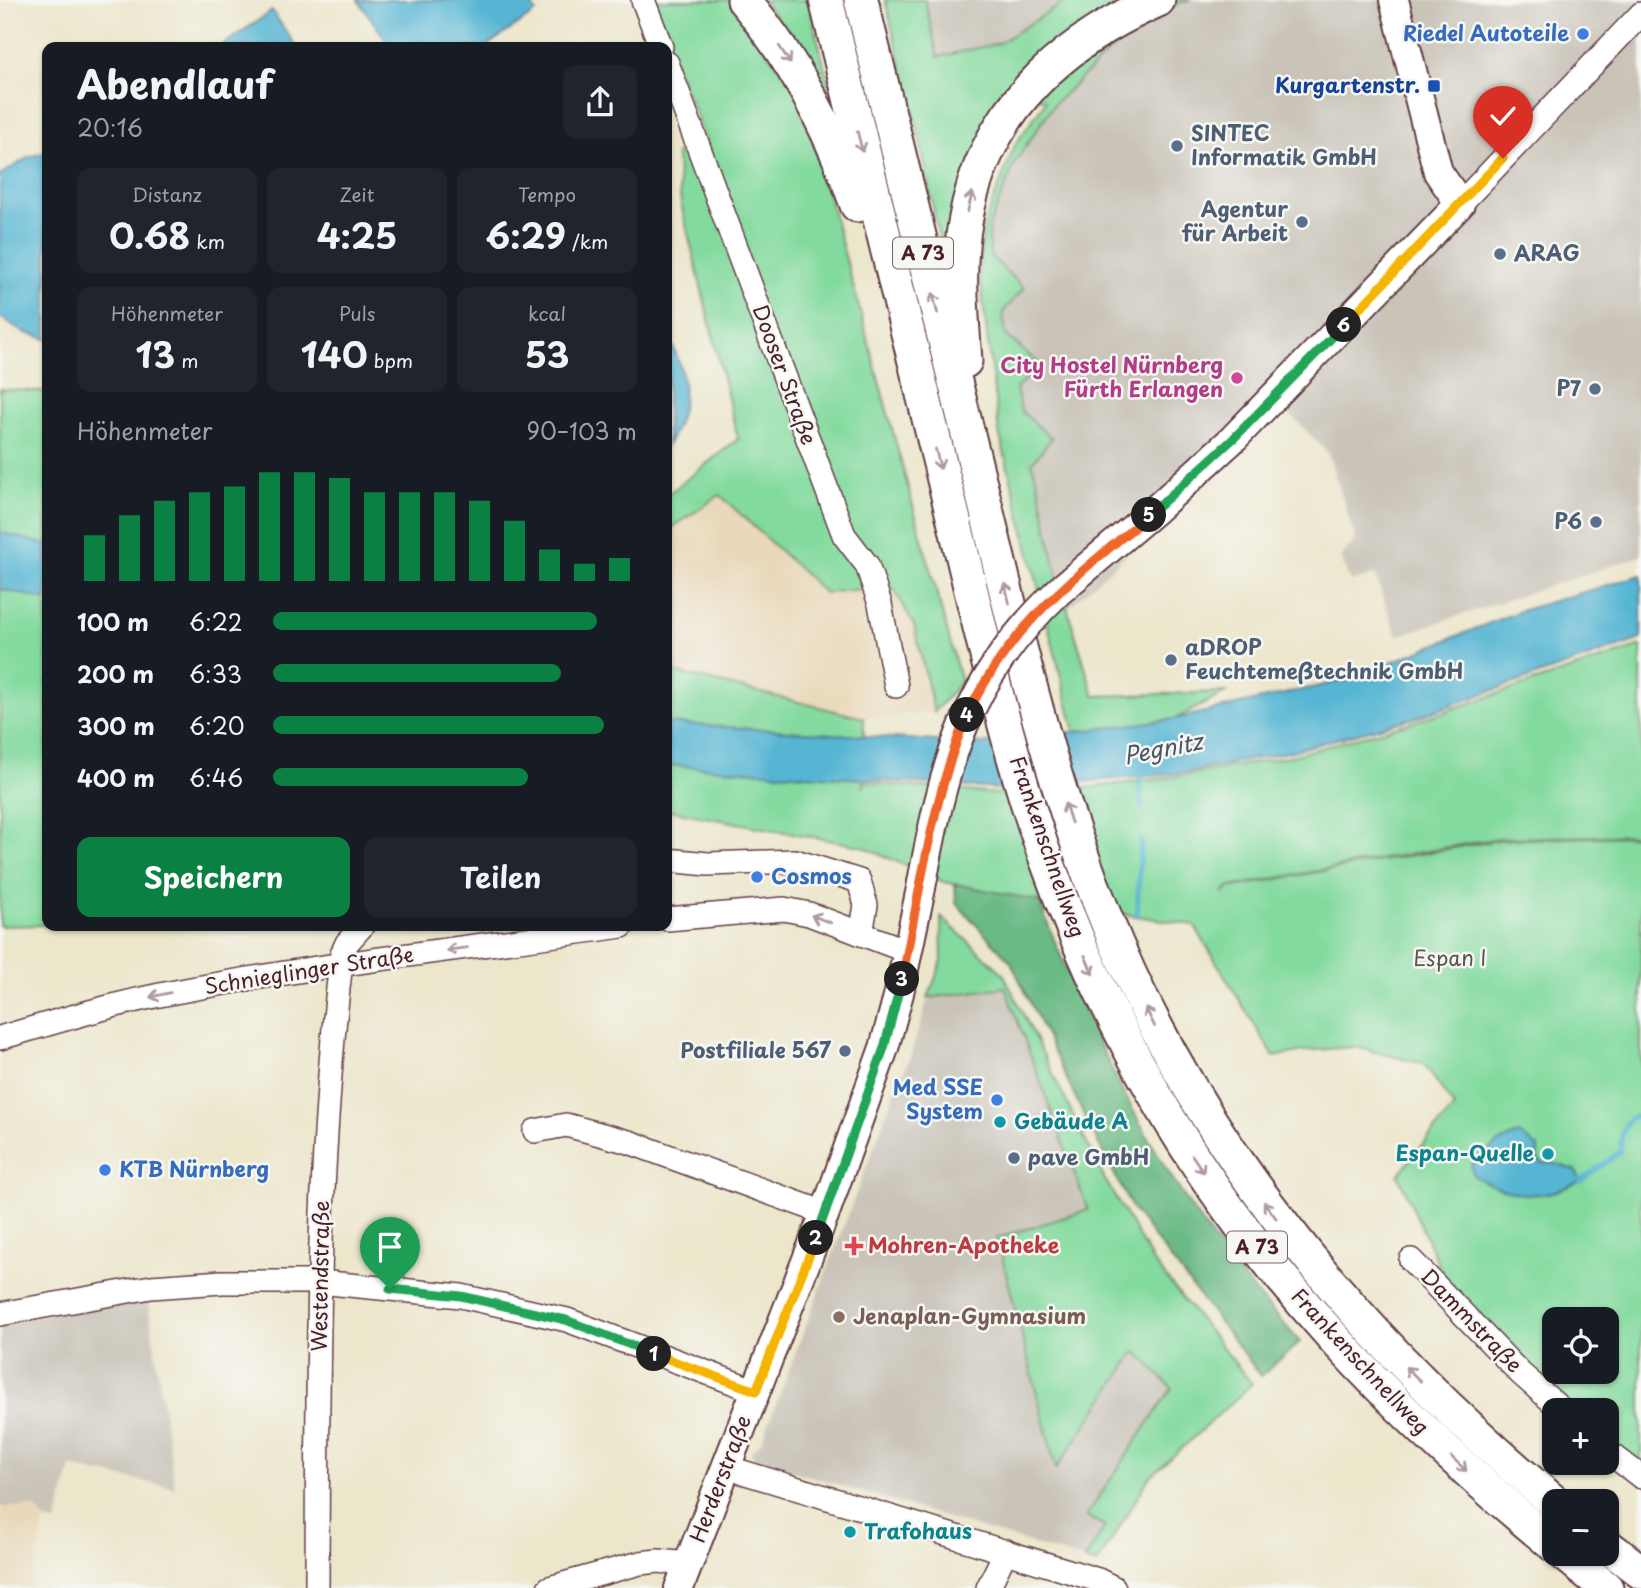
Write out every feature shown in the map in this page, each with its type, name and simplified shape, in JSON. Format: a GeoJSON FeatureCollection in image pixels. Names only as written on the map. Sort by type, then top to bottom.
{"type":"FeatureCollection","features":[{"type":"Feature","properties":{"kind":"highway"},"geometry":{"type":"LineString","coordinates":[[744,0],[790,62],[832,141],[922,393]]}},
{"type":"Feature","properties":{"kind":"highway","name":"Frankenschnellweg"},"geometry":{"type":"LineString","coordinates":[[826,0],[1001,709],[1033,820],[1095,979],[1129,1047],[1197,1163],[1253,1241],[1318,1322],[1399,1408],[1475,1479],[1542,1535]]}},
{"type":"Feature","properties":{"kind":"highway","name":"Frankenschnellweg"},"geometry":{"type":"LineString","coordinates":[[861,0],[1037,706],[1090,878],[1115,940],[1156,1028],[1224,1146],[1268,1207],[1342,1299],[1391,1352],[1496,1454],[1542,1492]]}},
{"type":"Feature","properties":{"kind":"highway"},"geometry":{"type":"LineString","coordinates":[[970,441],[961,269],[968,209],[982,164],[1004,121],[1044,72],[1092,34],[1158,0]]}},
{"type":"Feature","properties":{"kind":"highway"},"geometry":{"type":"LineString","coordinates":[[1619,1555],[1641,1572]]}},
{"type":"Feature","properties":{"kind":"highway"},"geometry":{"type":"LineString","coordinates":[[1579,1566],[1606,1588]]}},
{"type":"Feature","properties":{"kind":"main road"},"geometry":{"type":"LineString","coordinates":[[1394,0],[1438,172],[1460,204]]}},
{"type":"Feature","properties":{"kind":"main road","name":"Herderstraße"},"geometry":{"type":"LineString","coordinates":[[684,1576],[825,1213],[890,1029],[942,789],[955,744],[988,675],[1011,642],[1059,591],[1233,439],[1460,204]]}},
{"type":"Feature","properties":{"kind":"street"},"geometry":{"type":"LineString","coordinates":[[643,0],[659,42]]}},
{"type":"Feature","properties":{"kind":"street"},"geometry":{"type":"LineString","coordinates":[[1460,204],[1641,14]]}},
{"type":"Feature","properties":{"kind":"street","name":"Dooser Straße"},"geometry":{"type":"LineString","coordinates":[[672,76],[844,535],[867,565],[880,604],[896,686]]}},
{"type":"Feature","properties":{"kind":"street"},"geometry":{"type":"LineString","coordinates":[[672,860],[708,864],[795,861],[859,881],[866,905],[861,934]]}},
{"type":"Feature","properties":{"kind":"street"},"geometry":{"type":"LineString","coordinates":[[672,919],[784,909],[808,914],[908,951]]}},
{"type":"Feature","properties":{"kind":"street"},"geometry":{"type":"LineString","coordinates":[[340,965],[342,954],[358,931]]}},
{"type":"Feature","properties":{"kind":"street","name":"Schnieglinger Straße"},"geometry":{"type":"LineString","coordinates":[[0,1038],[99,1009],[175,992],[340,965],[586,931]]}},
{"type":"Feature","properties":{"kind":"street","name":"Westendstraße"},"geometry":{"type":"LineString","coordinates":[[317,1588],[319,1282],[326,1124],[340,965]]}},
{"type":"Feature","properties":{"kind":"street"},"geometry":{"type":"LineString","coordinates":[[535,1131],[566,1125],[629,1142],[825,1213]]}},
{"type":"Feature","properties":{"kind":"street","name":"Dammstraße"},"geometry":{"type":"LineString","coordinates":[[1411,1260],[1521,1374],[1548,1398]]}},
{"type":"Feature","properties":{"kind":"street"},"geometry":{"type":"LineString","coordinates":[[0,1314],[151,1287],[222,1282],[319,1282],[461,1296],[566,1320],[756,1391]]}},
{"type":"Feature","properties":{"kind":"street"},"geometry":{"type":"LineString","coordinates":[[1619,1460],[1641,1477]]}},
{"type":"Feature","properties":{"kind":"street"},"geometry":{"type":"LineString","coordinates":[[726,1467],[1006,1551],[1098,1580],[1114,1588]]}},
{"type":"Feature","properties":{"kind":"street"},"geometry":{"type":"LineString","coordinates":[[988,1588],[1006,1551]]}},
{"type":"Feature","properties":{"kind":"street"},"geometry":{"type":"LineString","coordinates":[[549,1588],[620,1566],[658,1561],[684,1576]]}},
{"type":"Feature","properties":{"kind":"shaded area"},"geometry":{"type":"Polygon","coordinates":[[[925,0],[1067,0],[1000,42],[939,56],[925,0]]]}},
{"type":"Feature","properties":{"kind":"shaded area"},"geometry":{"type":"Polygon","coordinates":[[[1189,0],[1641,0],[1641,556],[1397,636],[1375,575],[1350,582],[1341,557],[1356,540],[1328,453],[1286,410],[1068,608],[988,312],[990,226],[1016,162],[1055,104],[1131,30],[1189,0]]]}},
{"type":"Feature","properties":{"kind":"shaded area"},"geometry":{"type":"Polygon","coordinates":[[[720,494],[825,593],[893,586],[914,624],[934,712],[864,718],[672,671],[672,528],[720,494]]]}},
{"type":"Feature","properties":{"kind":"shaded area"},"geometry":{"type":"Polygon","coordinates":[[[1005,987],[1088,1211],[1057,1468],[1136,1350],[1172,1388],[1086,1516],[1105,1526],[1085,1560],[754,1459],[751,1451],[762,1441],[911,1055],[928,998],[1005,987]]]}},
{"type":"Feature","properties":{"kind":"shaded area"},"geometry":{"type":"Polygon","coordinates":[[[147,1297],[175,1488],[71,1467],[56,1523],[45,1520],[35,1507],[0,1507],[0,1322],[147,1297]]]}},
{"type":"Feature","properties":{"kind":"shaded area"},"geometry":{"type":"Polygon","coordinates":[[[0,1507],[35,1507],[45,1520],[30,1588],[0,1588],[0,1507]]]}},
{"type":"Feature","properties":{"kind":"green space"},"geometry":{"type":"Polygon","coordinates":[[[650,0],[730,0],[798,93],[821,168],[961,682],[934,712],[914,625],[892,586],[825,593],[720,495],[672,528],[672,491],[738,439],[681,204],[676,153],[708,146],[672,55],[672,42],[667,42],[650,0]]]}},
{"type":"Feature","properties":{"kind":"green space"},"geometry":{"type":"Polygon","coordinates":[[[763,0],[808,0],[830,90],[825,91],[808,61],[763,0]]]}},
{"type":"Feature","properties":{"kind":"green space"},"geometry":{"type":"Polygon","coordinates":[[[885,0],[925,0],[938,57],[999,43],[1068,0],[1190,0],[1131,31],[1054,104],[1015,162],[989,227],[990,256],[1024,288],[1003,312],[1006,335],[1039,364],[1016,389],[1021,411],[1052,438],[1032,463],[1056,571],[1094,696],[1227,692],[1173,720],[1075,732],[999,432],[979,269],[984,225],[1015,145],[1046,101],[1017,87],[946,273],[919,136],[885,0]]]}},
{"type":"Feature","properties":{"kind":"green space"},"geometry":{"type":"Polygon","coordinates":[[[0,389],[42,392],[42,925],[0,926],[0,389]]]}},
{"type":"Feature","properties":{"kind":"green space","name":"Espan I"},"geometry":{"type":"Polygon","coordinates":[[[1641,646],[1641,835],[1498,838],[1228,887],[1222,894],[1229,888],[1499,840],[1641,836],[1641,1468],[1619,1449],[1619,1398],[1560,1398],[1545,1384],[1619,1384],[1619,1307],[1542,1307],[1542,1381],[1448,1286],[1398,1175],[1454,1107],[1424,1064],[1355,1047],[1303,1051],[1274,1057],[1194,925],[1039,901],[944,882],[861,846],[672,811],[672,671],[864,718],[863,788],[864,782],[998,794],[1092,787],[1182,776],[1291,756],[1410,723],[1641,646]]]}},
{"type":"Feature","properties":{"kind":"green space"},"geometry":{"type":"Polygon","coordinates":[[[955,884],[1039,901],[1100,1046],[1149,1140],[1206,1228],[1245,1279],[1300,1342],[1261,1376],[1133,1210],[1011,962],[956,903],[955,884]]]}},
{"type":"Feature","properties":{"kind":"green space"},"geometry":{"type":"Polygon","coordinates":[[[941,917],[1003,973],[1104,1178],[1154,1263],[1252,1384],[1149,1478],[1097,1564],[1085,1560],[1105,1526],[1086,1516],[1172,1388],[1136,1351],[1056,1469],[997,1238],[1088,1210],[1005,987],[928,998],[942,960],[941,917]]]}},
{"type":"Feature","properties":{"kind":"water"},"geometry":{"type":"Polygon","coordinates":[[[358,0],[528,0],[536,12],[492,42],[387,42],[358,0]]]}},
{"type":"Feature","properties":{"kind":"water"},"geometry":{"type":"Polygon","coordinates":[[[272,11],[294,42],[227,42],[272,11]]]}},
{"type":"Feature","properties":{"kind":"water"},"geometry":{"type":"Polygon","coordinates":[[[42,153],[42,338],[23,332],[0,317],[0,175],[29,157],[42,153]]]}},
{"type":"Feature","properties":{"kind":"water"},"geometry":{"type":"Polygon","coordinates":[[[672,346],[679,363],[684,391],[672,436],[672,346]]]}},
{"type":"Feature","properties":{"kind":"water"},"geometry":{"type":"Polygon","coordinates":[[[0,532],[42,544],[42,599],[0,589],[0,532]]]}},
{"type":"Feature","properties":{"kind":"water","name":"Pegnitz"},"geometry":{"type":"Polygon","coordinates":[[[1641,575],[1641,639],[1414,718],[1292,751],[1184,773],[1000,789],[672,765],[672,723],[981,744],[1174,719],[1346,680],[1520,611],[1641,575]]]}},
{"type":"Feature","properties":{"kind":"water"},"geometry":{"type":"Polygon","coordinates":[[[1519,1134],[1538,1147],[1538,1159],[1542,1163],[1576,1170],[1580,1181],[1552,1192],[1526,1194],[1501,1189],[1474,1176],[1471,1165],[1493,1147],[1519,1134]]]}},
{"type":"Feature","properties":{"kind":"waterway","name":"Pegnitz"},"geometry":{"type":"LineString","coordinates":[[1139,771],[1141,806]]}},
{"type":"Feature","properties":{"kind":"waterway"},"geometry":{"type":"LineString","coordinates":[[1137,914],[1141,840]]}},
{"type":"Feature","properties":{"kind":"waterway"},"geometry":{"type":"LineString","coordinates":[[1580,1181],[1620,1152],[1626,1123],[1641,1115]]}},
{"type":"Feature","properties":{"kind":"place","name":"Riedel Autoteile"},"geometry":{"type":"Point","coordinates":[1583,34]}},
{"type":"Feature","properties":{"kind":"place","name":"Kurgartenstr."},"geometry":{"type":"Point","coordinates":[1434,86]}},
{"type":"Feature","properties":{"kind":"place","name":"SINTEC Informatik GmbH"},"geometry":{"type":"Point","coordinates":[1177,146]}},
{"type":"Feature","properties":{"kind":"place","name":"Agentur für Arbeit"},"geometry":{"type":"Point","coordinates":[1302,222]}},
{"type":"Feature","properties":{"kind":"place","name":"ARAG"},"geometry":{"type":"Point","coordinates":[1500,254]}},
{"type":"Feature","properties":{"kind":"place","name":"City Hostel Nürnberg Fürth Erlangen"},"geometry":{"type":"Point","coordinates":[1237,378]}},
{"type":"Feature","properties":{"kind":"place","name":"P7"},"geometry":{"type":"Point","coordinates":[1595,389]}},
{"type":"Feature","properties":{"kind":"place","name":"P6"},"geometry":{"type":"Point","coordinates":[1596,522]}},
{"type":"Feature","properties":{"kind":"place","name":"aDROP Feuchtemeßtechnik GmbH"},"geometry":{"type":"Point","coordinates":[1171,660]}},
{"type":"Feature","properties":{"kind":"place","name":"Cosmos"},"geometry":{"type":"Point","coordinates":[757,877]}},
{"type":"Feature","properties":{"kind":"place","name":"Postfiliale 567"},"geometry":{"type":"Point","coordinates":[845,1051]}},
{"type":"Feature","properties":{"kind":"place","name":"Med SSE System"},"geometry":{"type":"Point","coordinates":[997,1100]}},
{"type":"Feature","properties":{"kind":"place","name":"Gebäude A"},"geometry":{"type":"Point","coordinates":[1000,1122]}},
{"type":"Feature","properties":{"kind":"place","name":"Espan-Quelle"},"geometry":{"type":"Point","coordinates":[1548,1154]}},
{"type":"Feature","properties":{"kind":"place","name":"pave GmbH"},"geometry":{"type":"Point","coordinates":[1014,1158]}},
{"type":"Feature","properties":{"kind":"place","name":"KTB Nürnberg"},"geometry":{"type":"Point","coordinates":[105,1170]}},
{"type":"Feature","properties":{"kind":"place","name":"Mohren-Apotheke"},"geometry":{"type":"Point","coordinates":[854,1246]}},
{"type":"Feature","properties":{"kind":"place","name":"Jenaplan-Gymnasium"},"geometry":{"type":"Point","coordinates":[839,1317]}},
{"type":"Feature","properties":{"kind":"place","name":"Trafohaus"},"geometry":{"type":"Point","coordinates":[850,1532]}},
{"type":"Feature","properties":{"kind":"route"},"geometry":{"type":"LineString","coordinates":[[390,1289],[461,1296],[566,1320],[756,1391],[839,1177],[890,1029],[942,789],[955,744],[992,667],[1039,610],[1233,439],[1503,158]]}}]}
